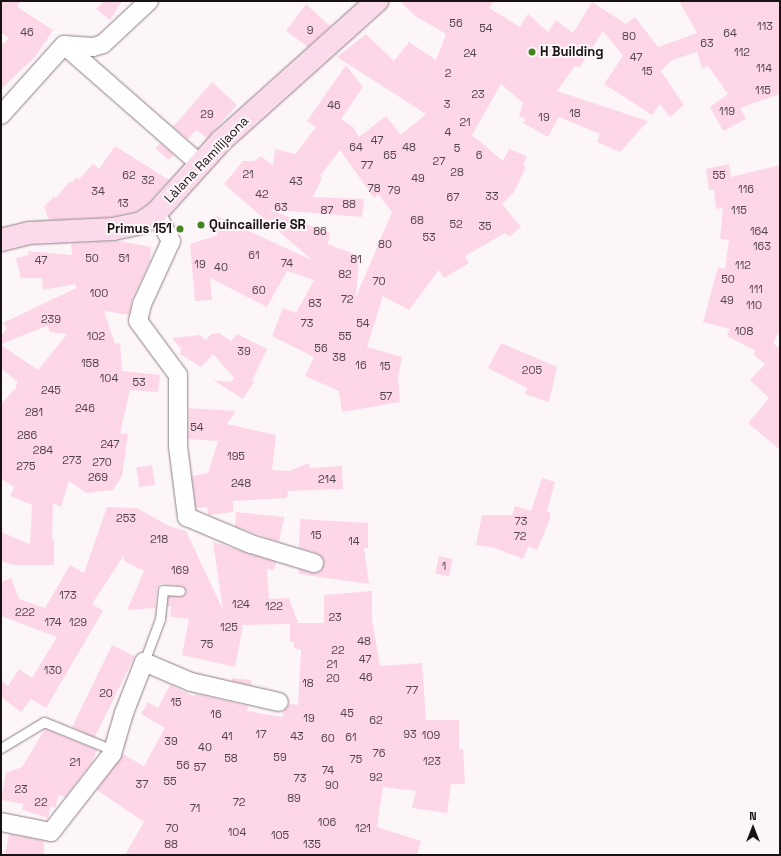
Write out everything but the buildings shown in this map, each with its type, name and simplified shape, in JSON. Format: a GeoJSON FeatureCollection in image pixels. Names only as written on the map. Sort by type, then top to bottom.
{"type":"FeatureCollection","features":[{"type":"Feature","properties":{"kind":"street"},"geometry":{"type":"LineString","coordinates":[[64,45],[93,47],[103,44],[149,1]]}},
{"type":"Feature","properties":{"kind":"street","name":"Làlana Ramilijaona"},"geometry":{"type":"LineString","coordinates":[[1,240],[30,233],[128,228],[136,226],[156,213],[221,141],[377,1]]}},
{"type":"Feature","properties":{"kind":"street"},"geometry":{"type":"LineString","coordinates":[[1,115],[64,45]]}},
{"type":"Feature","properties":{"kind":"street"},"geometry":{"type":"LineString","coordinates":[[64,45],[200,164]]}},
{"type":"Feature","properties":{"kind":"street"},"geometry":{"type":"LineString","coordinates":[[156,213],[171,241],[142,304],[138,321],[178,375],[178,446],[187,517],[250,544],[314,563]]}},
{"type":"Feature","properties":{"kind":"street"},"geometry":{"type":"LineString","coordinates":[[1,822],[51,832],[90,786],[113,750],[124,713],[144,662],[191,682],[279,702]]}},
{"type":"Feature","properties":{"kind":"lane"},"geometry":{"type":"LineString","coordinates":[[144,662],[160,619],[163,590],[180,591]]}},
{"type":"Feature","properties":{"kind":"lane"},"geometry":{"type":"LineString","coordinates":[[1,748],[44,722],[113,750]]}},
{"type":"Feature","properties":{"kind":"place","name":"H Building"},"geometry":{"type":"Point","coordinates":[532,52]}},
{"type":"Feature","properties":{"kind":"place","name":"Quincaillerie SR"},"geometry":{"type":"Point","coordinates":[201,225]}},
{"type":"Feature","properties":{"kind":"place","name":"Primus 151"},"geometry":{"type":"Point","coordinates":[180,229]}}]}
